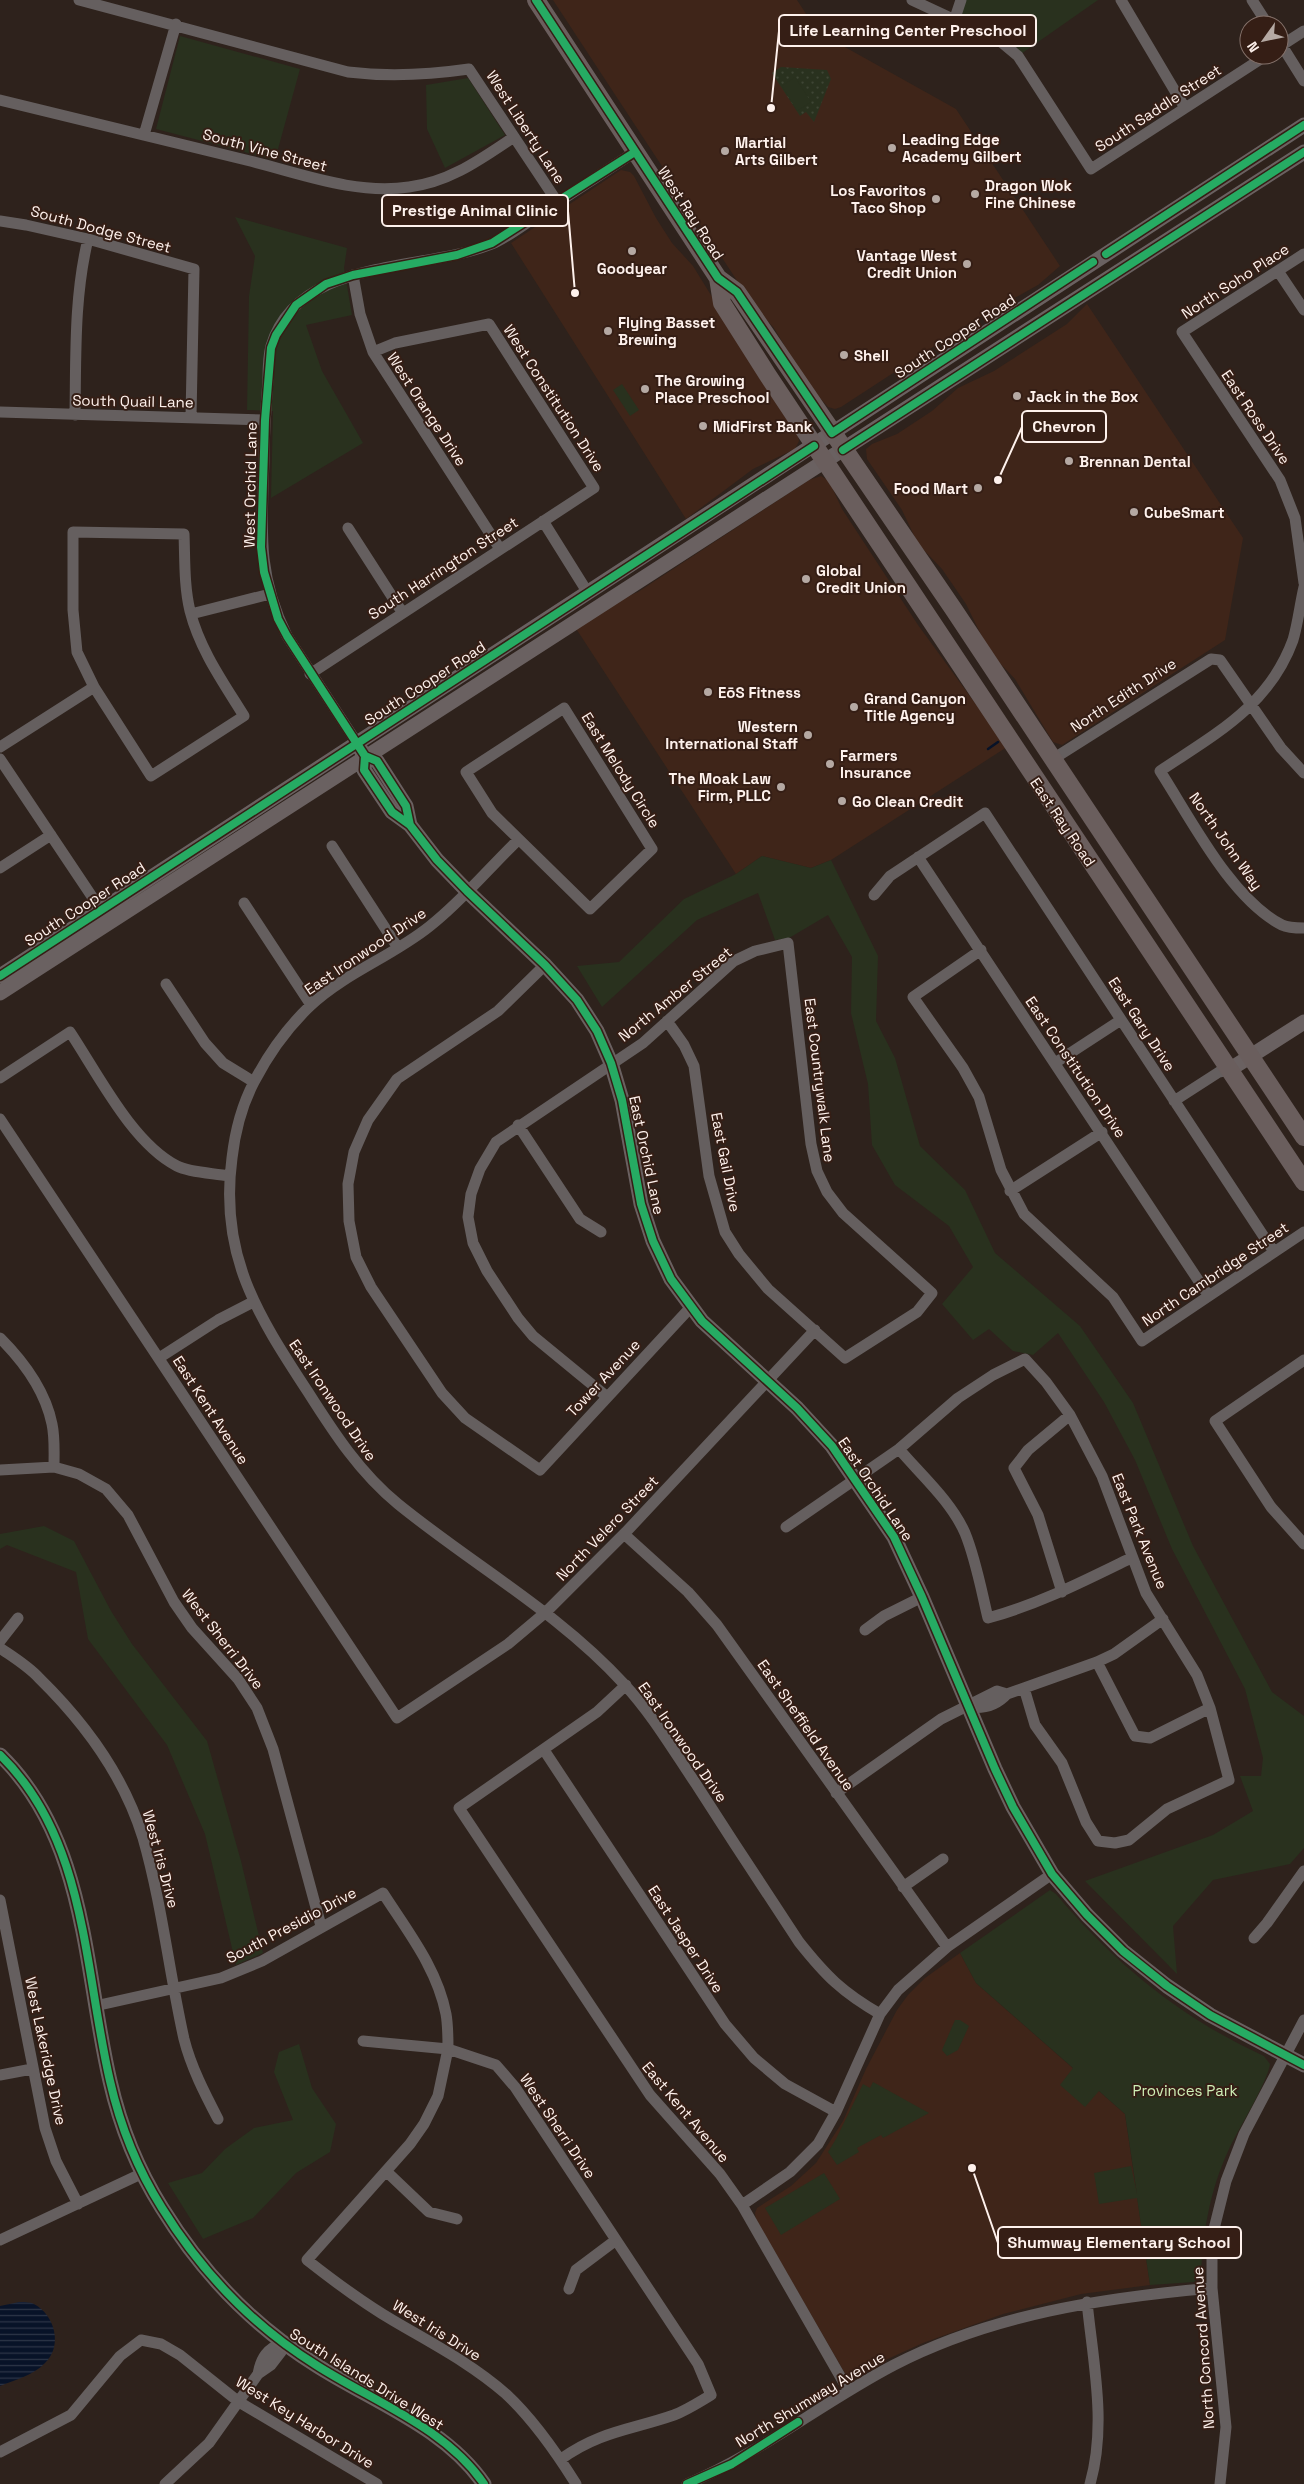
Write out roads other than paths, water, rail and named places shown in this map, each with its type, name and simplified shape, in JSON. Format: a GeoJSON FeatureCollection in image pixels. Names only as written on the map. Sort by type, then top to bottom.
{"type":"FeatureCollection","features":[{"type":"Feature","properties":{"kind":"main road","name":"West Ray Road"},"geometry":{"type":"LineString","coordinates":[[536,0],[718,278],[737,292],[832,433]]}},
{"type":"Feature","properties":{"kind":"main road","name":"South Cooper Road"},"geometry":{"type":"LineString","coordinates":[[0,976],[105,916],[361,750],[588,593],[1304,125]]}},
{"type":"Feature","properties":{"kind":"main road","name":"South Cooper Road"},"geometry":{"type":"LineString","coordinates":[[361,750],[598,607],[1304,152]]}},
{"type":"Feature","properties":{"kind":"main road","name":"West Ray Road"},"geometry":{"type":"LineString","coordinates":[[718,278],[722,303],[824,461]]}},
{"type":"Feature","properties":{"kind":"main road"},"geometry":{"type":"LineString","coordinates":[[1056,286],[1068,304]]}},
{"type":"Feature","properties":{"kind":"main road","name":"East Ray Road"},"geometry":{"type":"LineString","coordinates":[[832,433],[994,670],[1304,1137]]}},
{"type":"Feature","properties":{"kind":"main road","name":"East Ray Road"},"geometry":{"type":"LineString","coordinates":[[824,461],[1304,1182]]}},
{"type":"Feature","properties":{"kind":"main road"},"geometry":{"type":"LineString","coordinates":[[588,593],[598,607]]}},
{"type":"Feature","properties":{"kind":"main road"},"geometry":{"type":"LineString","coordinates":[[971,684],[994,670]]}},
{"type":"Feature","properties":{"kind":"main road","name":"East Orchid Lane"},"geometry":{"type":"LineString","coordinates":[[361,750],[377,761],[382,768],[406,806],[410,825],[437,860],[545,965],[577,1000],[597,1031],[612,1063],[622,1100],[641,1204],[657,1249],[671,1278],[690,1308],[797,1408],[832,1446],[856,1478],[894,1537],[1013,1807],[1052,1874],[1087,1915],[1111,1939],[1167,1986],[1210,2015],[1304,2065]]}},
{"type":"Feature","properties":{"kind":"main road","name":"South Cooper Road"},"geometry":{"type":"LineString","coordinates":[[0,993],[105,916]]}},
{"type":"Feature","properties":{"kind":"main road"},"geometry":{"type":"LineString","coordinates":[[1229,1070],[1304,1022]]}},
{"type":"Feature","properties":{"kind":"main road","name":"South Islands Drive West"},"geometry":{"type":"LineString","coordinates":[[0,1755],[35,1796],[55,1835],[71,1876],[110,2082],[125,2131],[143,2173],[162,2208],[223,2289],[283,2342],[315,2365],[404,2415],[444,2444],[476,2473],[484,2484]]}},
{"type":"Feature","properties":{"kind":"street"},"geometry":{"type":"LineString","coordinates":[[79,0],[176,24],[144,135]]}},
{"type":"Feature","properties":{"kind":"street"},"geometry":{"type":"LineString","coordinates":[[912,0],[955,18],[961,0]]}},
{"type":"Feature","properties":{"kind":"street"},"geometry":{"type":"LineString","coordinates":[[1122,0],[1185,108]]}},
{"type":"Feature","properties":{"kind":"street"},"geometry":{"type":"LineString","coordinates":[[1252,0],[1262,15]]}},
{"type":"Feature","properties":{"kind":"street","name":"South Saddle Street"},"geometry":{"type":"LineString","coordinates":[[955,18],[1000,41],[1018,56],[1091,169],[1252,65]]}},
{"type":"Feature","properties":{"kind":"street","name":"West Liberty Lane"},"geometry":{"type":"LineString","coordinates":[[176,24],[348,72],[382,76],[424,76],[469,69],[558,203]]}},
{"type":"Feature","properties":{"kind":"street"},"geometry":{"type":"LineString","coordinates":[[1289,39],[1304,30]]}},
{"type":"Feature","properties":{"kind":"street"},"geometry":{"type":"LineString","coordinates":[[1289,58],[1304,81]]}},
{"type":"Feature","properties":{"kind":"street","name":"South Vine Street"},"geometry":{"type":"LineString","coordinates":[[0,100],[329,182],[377,189],[410,187],[462,172],[514,137]]}},
{"type":"Feature","properties":{"kind":"street"},"geometry":{"type":"LineString","coordinates":[[353,275],[457,255],[492,244],[635,152]]}},
{"type":"Feature","properties":{"kind":"street","name":"South Dodge Street"},"geometry":{"type":"LineString","coordinates":[[0,221],[26,224],[88,239],[194,269],[191,417]]}},
{"type":"Feature","properties":{"kind":"street"},"geometry":{"type":"LineString","coordinates":[[74,415],[77,300],[81,266],[88,239]]}},
{"type":"Feature","properties":{"kind":"street","name":"North Soho Place"},"geometry":{"type":"LineString","coordinates":[[1182,332],[1304,254]]}},
{"type":"Feature","properties":{"kind":"street"},"geometry":{"type":"LineString","coordinates":[[1278,271],[1304,310]]}},
{"type":"Feature","properties":{"kind":"street","name":"West Orange Drive"},"geometry":{"type":"LineString","coordinates":[[353,275],[360,314],[373,352],[500,549]]}},
{"type":"Feature","properties":{"kind":"street","name":"West Orchid Lane"},"geometry":{"type":"LineString","coordinates":[[353,275],[326,284],[296,305],[283,323],[271,348],[265,420],[261,547],[270,594],[287,636],[361,750]]}},
{"type":"Feature","properties":{"kind":"street","name":"West Constitution Drive"},"geometry":{"type":"LineString","coordinates":[[373,352],[395,343],[489,324],[594,488]]}},
{"type":"Feature","properties":{"kind":"street","name":"East Ross Drive"},"geometry":{"type":"LineString","coordinates":[[1182,332],[1280,480],[1295,518],[1304,583]]}},
{"type":"Feature","properties":{"kind":"street","name":"South Quail Lane"},"geometry":{"type":"LineString","coordinates":[[0,412],[265,420]]}},
{"type":"Feature","properties":{"kind":"street","name":"South Harrington Street"},"geometry":{"type":"LineString","coordinates":[[310,674],[594,488]]}},
{"type":"Feature","properties":{"kind":"street"},"geometry":{"type":"LineString","coordinates":[[543,521],[588,593]]}},
{"type":"Feature","properties":{"kind":"street"},"geometry":{"type":"LineString","coordinates":[[348,528],[402,612]]}},
{"type":"Feature","properties":{"kind":"street"},"geometry":{"type":"LineString","coordinates":[[73,532],[184,534],[185,576],[191,614],[199,639],[211,664],[244,716],[151,776],[94,687],[77,652],[73,610],[73,532]]}},
{"type":"Feature","properties":{"kind":"street"},"geometry":{"type":"LineString","coordinates":[[1304,587],[1293,638],[1284,662],[1270,684],[1251,707],[1281,748],[1304,773]]}},
{"type":"Feature","properties":{"kind":"street"},"geometry":{"type":"LineString","coordinates":[[191,614],[270,594]]}},
{"type":"Feature","properties":{"kind":"street","name":"North Edith Drive"},"geometry":{"type":"LineString","coordinates":[[1053,759],[1211,658],[1220,660],[1251,707]]}},
{"type":"Feature","properties":{"kind":"street"},"geometry":{"type":"LineString","coordinates":[[0,747],[94,687]]}},
{"type":"Feature","properties":{"kind":"street","name":"North John Way"},"geometry":{"type":"LineString","coordinates":[[1251,707],[1160,771],[1230,880],[1252,904],[1283,926],[1304,928]]}},
{"type":"Feature","properties":{"kind":"street","name":"East Melody Circle"},"geometry":{"type":"LineString","coordinates":[[564,708],[652,849],[590,909],[518,840],[492,813],[466,772],[564,708]]}},
{"type":"Feature","properties":{"kind":"street"},"geometry":{"type":"LineString","coordinates":[[0,759],[105,916]]}},
{"type":"Feature","properties":{"kind":"street","name":"East Gary Drive"},"geometry":{"type":"LineString","coordinates":[[918,857],[985,813],[1274,1252]]}},
{"type":"Feature","properties":{"kind":"street"},"geometry":{"type":"LineString","coordinates":[[0,868],[51,836]]}},
{"type":"Feature","properties":{"kind":"street","name":"East Ironwood Drive"},"geometry":{"type":"LineString","coordinates":[[518,840],[429,928],[311,1005],[284,1035],[254,1082],[240,1120],[229,1176],[229,1208],[234,1244],[242,1274],[267,1330],[341,1444],[367,1476],[397,1504],[546,1612],[626,1685],[655,1723],[799,1942],[822,1971],[848,1995],[880,2014]]}},
{"type":"Feature","properties":{"kind":"street"},"geometry":{"type":"LineString","coordinates":[[332,846],[398,948]]}},
{"type":"Feature","properties":{"kind":"street"},"geometry":{"type":"LineString","coordinates":[[874,895],[890,876],[918,857]]}},
{"type":"Feature","properties":{"kind":"street","name":"East Constitution Drive"},"geometry":{"type":"LineString","coordinates":[[918,857],[1102,1132],[1208,1295]]}},
{"type":"Feature","properties":{"kind":"street"},"geometry":{"type":"LineString","coordinates":[[244,903],[311,1005]]}},
{"type":"Feature","properties":{"kind":"street","name":"North Amber Street"},"geometry":{"type":"LineString","coordinates":[[606,1396],[533,1336],[502,1295],[473,1243],[468,1217],[471,1194],[480,1169],[496,1142],[643,1043],[734,961],[755,952],[788,943]]}},
{"type":"Feature","properties":{"kind":"street","name":"East Countrywalk Lane"},"geometry":{"type":"LineString","coordinates":[[788,943],[811,1144],[817,1170],[827,1192],[843,1213],[932,1293],[918,1312],[845,1358]]}},
{"type":"Feature","properties":{"kind":"street"},"geometry":{"type":"LineString","coordinates":[[981,950],[913,997],[963,1068],[980,1097],[996,1155],[1010,1191],[1102,1132]]}},
{"type":"Feature","properties":{"kind":"street","name":"Tower Avenue"},"geometry":{"type":"LineString","coordinates":[[545,965],[498,1012],[397,1080],[368,1120],[354,1152],[348,1184],[349,1221],[356,1257],[376,1295],[442,1393],[465,1418],[540,1470],[606,1396],[690,1308]]}},
{"type":"Feature","properties":{"kind":"street"},"geometry":{"type":"LineString","coordinates":[[166,984],[204,1043],[223,1063],[254,1082]]}},
{"type":"Feature","properties":{"kind":"street"},"geometry":{"type":"LineString","coordinates":[[1055,1063],[1120,1020]]}},
{"type":"Feature","properties":{"kind":"street","name":"East Gail Drive"},"geometry":{"type":"LineString","coordinates":[[667,1021],[684,1045],[694,1066],[710,1176],[725,1232],[739,1254],[768,1289],[845,1358]]}},
{"type":"Feature","properties":{"kind":"street"},"geometry":{"type":"LineString","coordinates":[[0,1078],[70,1032],[136,1131],[156,1152],[178,1167],[229,1176]]}},
{"type":"Feature","properties":{"kind":"street"},"geometry":{"type":"LineString","coordinates":[[1176,1104],[1219,1072],[1229,1070]]}},
{"type":"Feature","properties":{"kind":"street","name":"East Kent Avenue"},"geometry":{"type":"LineString","coordinates":[[0,1119],[397,1718]]}},
{"type":"Feature","properties":{"kind":"street"},"geometry":{"type":"LineString","coordinates":[[518,1126],[580,1219],[602,1232]]}},
{"type":"Feature","properties":{"kind":"street","name":"North Cambridge Street"},"geometry":{"type":"LineString","coordinates":[[1010,1191],[1024,1214],[1112,1297],[1142,1340],[1304,1232]]}},
{"type":"Feature","properties":{"kind":"street"},"geometry":{"type":"LineString","coordinates":[[159,1358],[218,1320],[253,1302]]}},
{"type":"Feature","properties":{"kind":"street","name":"North Velero Street"},"geometry":{"type":"LineString","coordinates":[[397,1718],[508,1644],[546,1612],[624,1534],[815,1330]]}},
{"type":"Feature","properties":{"kind":"street"},"geometry":{"type":"LineString","coordinates":[[0,1338],[17,1355],[34,1378],[46,1400],[52,1425],[54,1467]]}},
{"type":"Feature","properties":{"kind":"street","name":"East Park Avenue"},"geometry":{"type":"LineString","coordinates":[[899,1449],[958,1398],[993,1375],[1025,1360],[1046,1382],[1070,1415],[1102,1476],[1131,1558],[1146,1593],[1197,1675],[1210,1708],[1229,1780],[1167,1809],[1129,1840],[1115,1843],[1098,1841],[1086,1822],[1062,1763],[1035,1725],[1024,1688]]}},
{"type":"Feature","properties":{"kind":"street"},"geometry":{"type":"LineString","coordinates":[[1304,1360],[1215,1421],[1271,1508],[1304,1544]]}},
{"type":"Feature","properties":{"kind":"street"},"geometry":{"type":"LineString","coordinates":[[1062,1592],[1038,1515],[1014,1468],[1028,1450],[1070,1415]]}},
{"type":"Feature","properties":{"kind":"street"},"geometry":{"type":"LineString","coordinates":[[786,1527],[899,1449],[949,1506],[964,1531],[974,1559],[988,1618],[1022,1609],[1062,1592],[1131,1558]]}},
{"type":"Feature","properties":{"kind":"street","name":"West Sherri Drive"},"geometry":{"type":"LineString","coordinates":[[0,1470],[54,1467],[79,1474],[106,1489],[128,1515],[174,1602],[192,1628],[238,1679],[258,1708],[273,1749],[321,1926]]}},
{"type":"Feature","properties":{"kind":"street","name":"East Sheffield Avenue"},"geometry":{"type":"LineString","coordinates":[[624,1534],[688,1592],[717,1625],[947,1947]]}},
{"type":"Feature","properties":{"kind":"street"},"geometry":{"type":"LineString","coordinates":[[865,1630],[884,1616],[922,1597]]}},
{"type":"Feature","properties":{"kind":"street"},"geometry":{"type":"LineString","coordinates":[[0,1641],[18,1618]]}},
{"type":"Feature","properties":{"kind":"street"},"geometry":{"type":"LineString","coordinates":[[836,1794],[942,1719],[969,1706],[980,1698],[997,1691],[1007,1694],[1097,1662],[1114,1654],[1163,1619]]}},
{"type":"Feature","properties":{"kind":"street","name":"West Iris Drive"},"geometry":{"type":"LineString","coordinates":[[0,1648],[38,1676],[76,1718],[109,1761],[127,1797],[142,1837],[176,1989],[185,2040],[200,2084],[218,2119]]}},
{"type":"Feature","properties":{"kind":"street"},"geometry":{"type":"LineString","coordinates":[[1097,1662],[1135,1736],[1150,1738],[1210,1708]]}},
{"type":"Feature","properties":{"kind":"street"},"geometry":{"type":"LineString","coordinates":[[544,1750],[597,1712],[626,1685]]}},
{"type":"Feature","properties":{"kind":"street","name":"East Kent Avenue"},"geometry":{"type":"LineString","coordinates":[[544,1750],[459,1808],[645,2088],[720,2174],[742,2205],[848,2390]]}},
{"type":"Feature","properties":{"kind":"street","name":"East Jasper Drive"},"geometry":{"type":"LineString","coordinates":[[544,1750],[725,2024],[754,2058],[785,2084],[836,2112]]}},
{"type":"Feature","properties":{"kind":"street"},"geometry":{"type":"LineString","coordinates":[[903,1887],[943,1859]]}},
{"type":"Feature","properties":{"kind":"street"},"geometry":{"type":"LineString","coordinates":[[1254,1938],[1304,1871]]}},
{"type":"Feature","properties":{"kind":"street"},"geometry":{"type":"LineString","coordinates":[[742,2205],[790,2172],[818,2144],[836,2112],[880,2014],[898,1990],[947,1947],[1052,1874]]}},
{"type":"Feature","properties":{"kind":"street","name":"South Presidio Drive"},"geometry":{"type":"LineString","coordinates":[[95,2006],[221,1978],[262,1961],[321,1926],[383,1893],[424,1955],[438,1984],[446,2016],[448,2049]]}},
{"type":"Feature","properties":{"kind":"street","name":"West Lakeridge Drive"},"geometry":{"type":"LineString","coordinates":[[0,1900],[32,2069],[46,2128],[56,2161],[78,2204]]}},
{"type":"Feature","properties":{"kind":"street","name":"North Concord Avenue"},"geometry":{"type":"LineString","coordinates":[[1220,2484],[1226,2427],[1212,2288],[1212,2237],[1226,2181],[1244,2134],[1304,2020]]}},
{"type":"Feature","properties":{"kind":"street","name":"West Sherri Drive"},"geometry":{"type":"LineString","coordinates":[[363,2041],[448,2049],[496,2065],[515,2087],[698,2364],[712,2395],[676,2414],[602,2435],[579,2445],[561,2459]]}},
{"type":"Feature","properties":{"kind":"street"},"geometry":{"type":"LineString","coordinates":[[448,2049],[435,2103],[424,2124],[387,2172],[429,2212],[458,2219]]}},
{"type":"Feature","properties":{"kind":"street"},"geometry":{"type":"LineString","coordinates":[[0,2075],[32,2069]]}},
{"type":"Feature","properties":{"kind":"street","name":"West Iris Drive"},"geometry":{"type":"LineString","coordinates":[[387,2172],[307,2260],[344,2289],[395,2322],[440,2346],[506,2394],[538,2428],[561,2459],[576,2484]]}},
{"type":"Feature","properties":{"kind":"street"},"geometry":{"type":"LineString","coordinates":[[0,2240],[143,2173]]}},
{"type":"Feature","properties":{"kind":"street"},"geometry":{"type":"LineString","coordinates":[[569,2289],[576,2270],[616,2240]]}},
{"type":"Feature","properties":{"kind":"street","name":"North Shumway Avenue"},"geometry":{"type":"LineString","coordinates":[[687,2484],[732,2464],[848,2390],[912,2357],[975,2331],[1029,2315],[1087,2302],[1212,2288]]}},
{"type":"Feature","properties":{"kind":"street"},"geometry":{"type":"LineString","coordinates":[[1087,2302],[1099,2423],[1097,2461],[1090,2484]]}},
{"type":"Feature","properties":{"kind":"street","name":"West Key Harbor Drive"},"geometry":{"type":"LineString","coordinates":[[0,2452],[71,2416],[120,2356],[141,2340],[161,2344],[180,2356],[239,2402],[377,2484]]}},
{"type":"Feature","properties":{"kind":"street"},"geometry":{"type":"LineString","coordinates":[[165,2484],[209,2443],[258,2374],[261,2359],[271,2348],[283,2342]]}},
{"type":"Feature","properties":{"kind":"water"},"geometry":{"type":"Polygon","coordinates":[[[19,2302],[34,2304],[47,2315],[54,2331],[54,2348],[51,2356],[41,2367],[24,2377],[0,2386],[0,2306],[19,2302]]]}},
{"type":"Feature","properties":{"kind":"waterway"},"geometry":{"type":"LineString","coordinates":[[988,749],[998,742]]}},
{"type":"Feature","properties":{"kind":"place","name":"Life Learning Center Preschool"},"geometry":{"type":"Point","coordinates":[771,108]}},
{"type":"Feature","properties":{"kind":"place","name":"Leading Edge Academy Gilbert"},"geometry":{"type":"Point","coordinates":[892,148]}},
{"type":"Feature","properties":{"kind":"place","name":"Martial Arts Gilbert"},"geometry":{"type":"Point","coordinates":[725,151]}},
{"type":"Feature","properties":{"kind":"place","name":"Dragon Wok Fine Chinese"},"geometry":{"type":"Point","coordinates":[975,194]}},
{"type":"Feature","properties":{"kind":"place","name":"Los Favoritos Taco Shop"},"geometry":{"type":"Point","coordinates":[936,199]}},
{"type":"Feature","properties":{"kind":"place","name":"Goodyear"},"geometry":{"type":"Point","coordinates":[632,251]}},
{"type":"Feature","properties":{"kind":"place","name":"Vantage West Credit Union"},"geometry":{"type":"Point","coordinates":[967,264]}},
{"type":"Feature","properties":{"kind":"place","name":"Prestige Animal Clinic"},"geometry":{"type":"Point","coordinates":[575,293]}},
{"type":"Feature","properties":{"kind":"place","name":"Flying Basset Brewing"},"geometry":{"type":"Point","coordinates":[608,331]}},
{"type":"Feature","properties":{"kind":"place","name":"Shell"},"geometry":{"type":"Point","coordinates":[844,355]}},
{"type":"Feature","properties":{"kind":"place","name":"The Growing Place Preschool"},"geometry":{"type":"Point","coordinates":[645,389]}},
{"type":"Feature","properties":{"kind":"place","name":"Jack in the Box"},"geometry":{"type":"Point","coordinates":[1017,396]}},
{"type":"Feature","properties":{"kind":"place","name":"MidFirst Bank"},"geometry":{"type":"Point","coordinates":[703,426]}},
{"type":"Feature","properties":{"kind":"place","name":"Brennan Dental"},"geometry":{"type":"Point","coordinates":[1069,461]}},
{"type":"Feature","properties":{"kind":"place","name":"Chevron"},"geometry":{"type":"Point","coordinates":[998,480]}},
{"type":"Feature","properties":{"kind":"place","name":"Food Mart"},"geometry":{"type":"Point","coordinates":[978,488]}},
{"type":"Feature","properties":{"kind":"place","name":"CubeSmart"},"geometry":{"type":"Point","coordinates":[1134,512]}},
{"type":"Feature","properties":{"kind":"place","name":"Global Credit Union"},"geometry":{"type":"Point","coordinates":[806,579]}},
{"type":"Feature","properties":{"kind":"place","name":"EōS Fitness"},"geometry":{"type":"Point","coordinates":[708,692]}},
{"type":"Feature","properties":{"kind":"place","name":"Grand Canyon Title Agency"},"geometry":{"type":"Point","coordinates":[854,707]}},
{"type":"Feature","properties":{"kind":"place","name":"Western International Staff"},"geometry":{"type":"Point","coordinates":[808,735]}},
{"type":"Feature","properties":{"kind":"place","name":"Farmers Insurance"},"geometry":{"type":"Point","coordinates":[830,764]}},
{"type":"Feature","properties":{"kind":"place","name":"The Moak Law Firm, PLLC"},"geometry":{"type":"Point","coordinates":[781,787]}},
{"type":"Feature","properties":{"kind":"place","name":"Go Clean Credit"},"geometry":{"type":"Point","coordinates":[842,801]}},
{"type":"Feature","properties":{"kind":"place","name":"Shumway Elementary School"},"geometry":{"type":"Point","coordinates":[972,2168]}},
{"type":"Feature","properties":{"kind":"park label","name":"Provinces Park"},"geometry":{"type":"Point","coordinates":[1185,2090]}}]}
